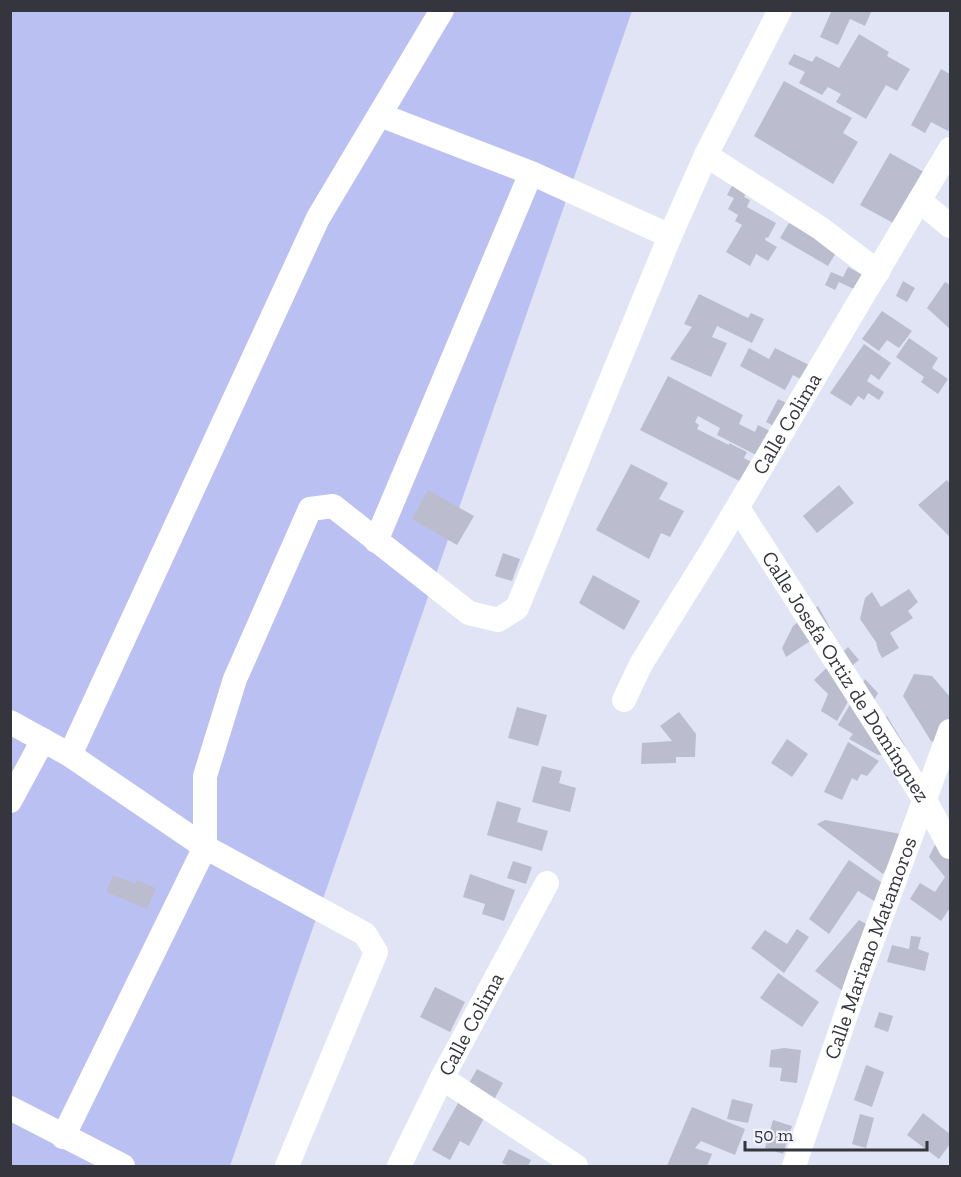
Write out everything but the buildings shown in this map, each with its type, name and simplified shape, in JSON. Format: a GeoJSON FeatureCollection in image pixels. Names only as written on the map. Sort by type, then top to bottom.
{"type":"FeatureCollection","features":[{"type":"Feature","properties":{"kind":"street"},"geometry":{"type":"LineString","coordinates":[[70,755],[318,218],[442,10]]}},
{"type":"Feature","properties":{"kind":"street"},"geometry":{"type":"LineString","coordinates":[[63,1137],[205,847],[205,776],[235,679],[310,509],[333,507],[469,614],[498,620],[517,608],[670,236],[706,155],[780,10]]}},
{"type":"Feature","properties":{"kind":"street"},"geometry":{"type":"LineString","coordinates":[[380,115],[531,173],[670,236]]}},
{"type":"Feature","properties":{"kind":"street","name":"Calle Colima"},"geometry":{"type":"LineString","coordinates":[[624,700],[641,664],[738,508],[951,149]]}},
{"type":"Feature","properties":{"kind":"street"},"geometry":{"type":"LineString","coordinates":[[706,155],[820,228],[878,272]]}},
{"type":"Feature","properties":{"kind":"street"},"geometry":{"type":"LineString","coordinates":[[376,541],[531,173]]}},
{"type":"Feature","properties":{"kind":"street"},"geometry":{"type":"LineString","coordinates":[[920,201],[951,226]]}},
{"type":"Feature","properties":{"kind":"street","name":"Calle Josefa Ortiz de Domínguez"},"geometry":{"type":"LineString","coordinates":[[738,508],[926,801],[951,847]]}},
{"type":"Feature","properties":{"kind":"street"},"geometry":{"type":"LineString","coordinates":[[10,722],[70,755],[205,847],[364,934],[376,952],[287,1167]]}},
{"type":"Feature","properties":{"kind":"street","name":"Calle Mariano Matamoros"},"geometry":{"type":"LineString","coordinates":[[794,1167],[860,974],[951,731]]}},
{"type":"Feature","properties":{"kind":"street"},"geometry":{"type":"LineString","coordinates":[[10,801],[43,740]]}},
{"type":"Feature","properties":{"kind":"street","name":"Calle Colima"},"geometry":{"type":"LineString","coordinates":[[399,1167],[442,1078],[547,883]]}},
{"type":"Feature","properties":{"kind":"street"},"geometry":{"type":"LineString","coordinates":[[442,1078],[576,1167]]}},
{"type":"Feature","properties":{"kind":"street"},"geometry":{"type":"LineString","coordinates":[[10,1108],[123,1167]]}},
{"type":"Feature","properties":{"kind":"shaded area"},"geometry":{"type":"Polygon","coordinates":[[[10,11],[632,11],[230,1166],[11,1166],[10,11]]]}}]}
